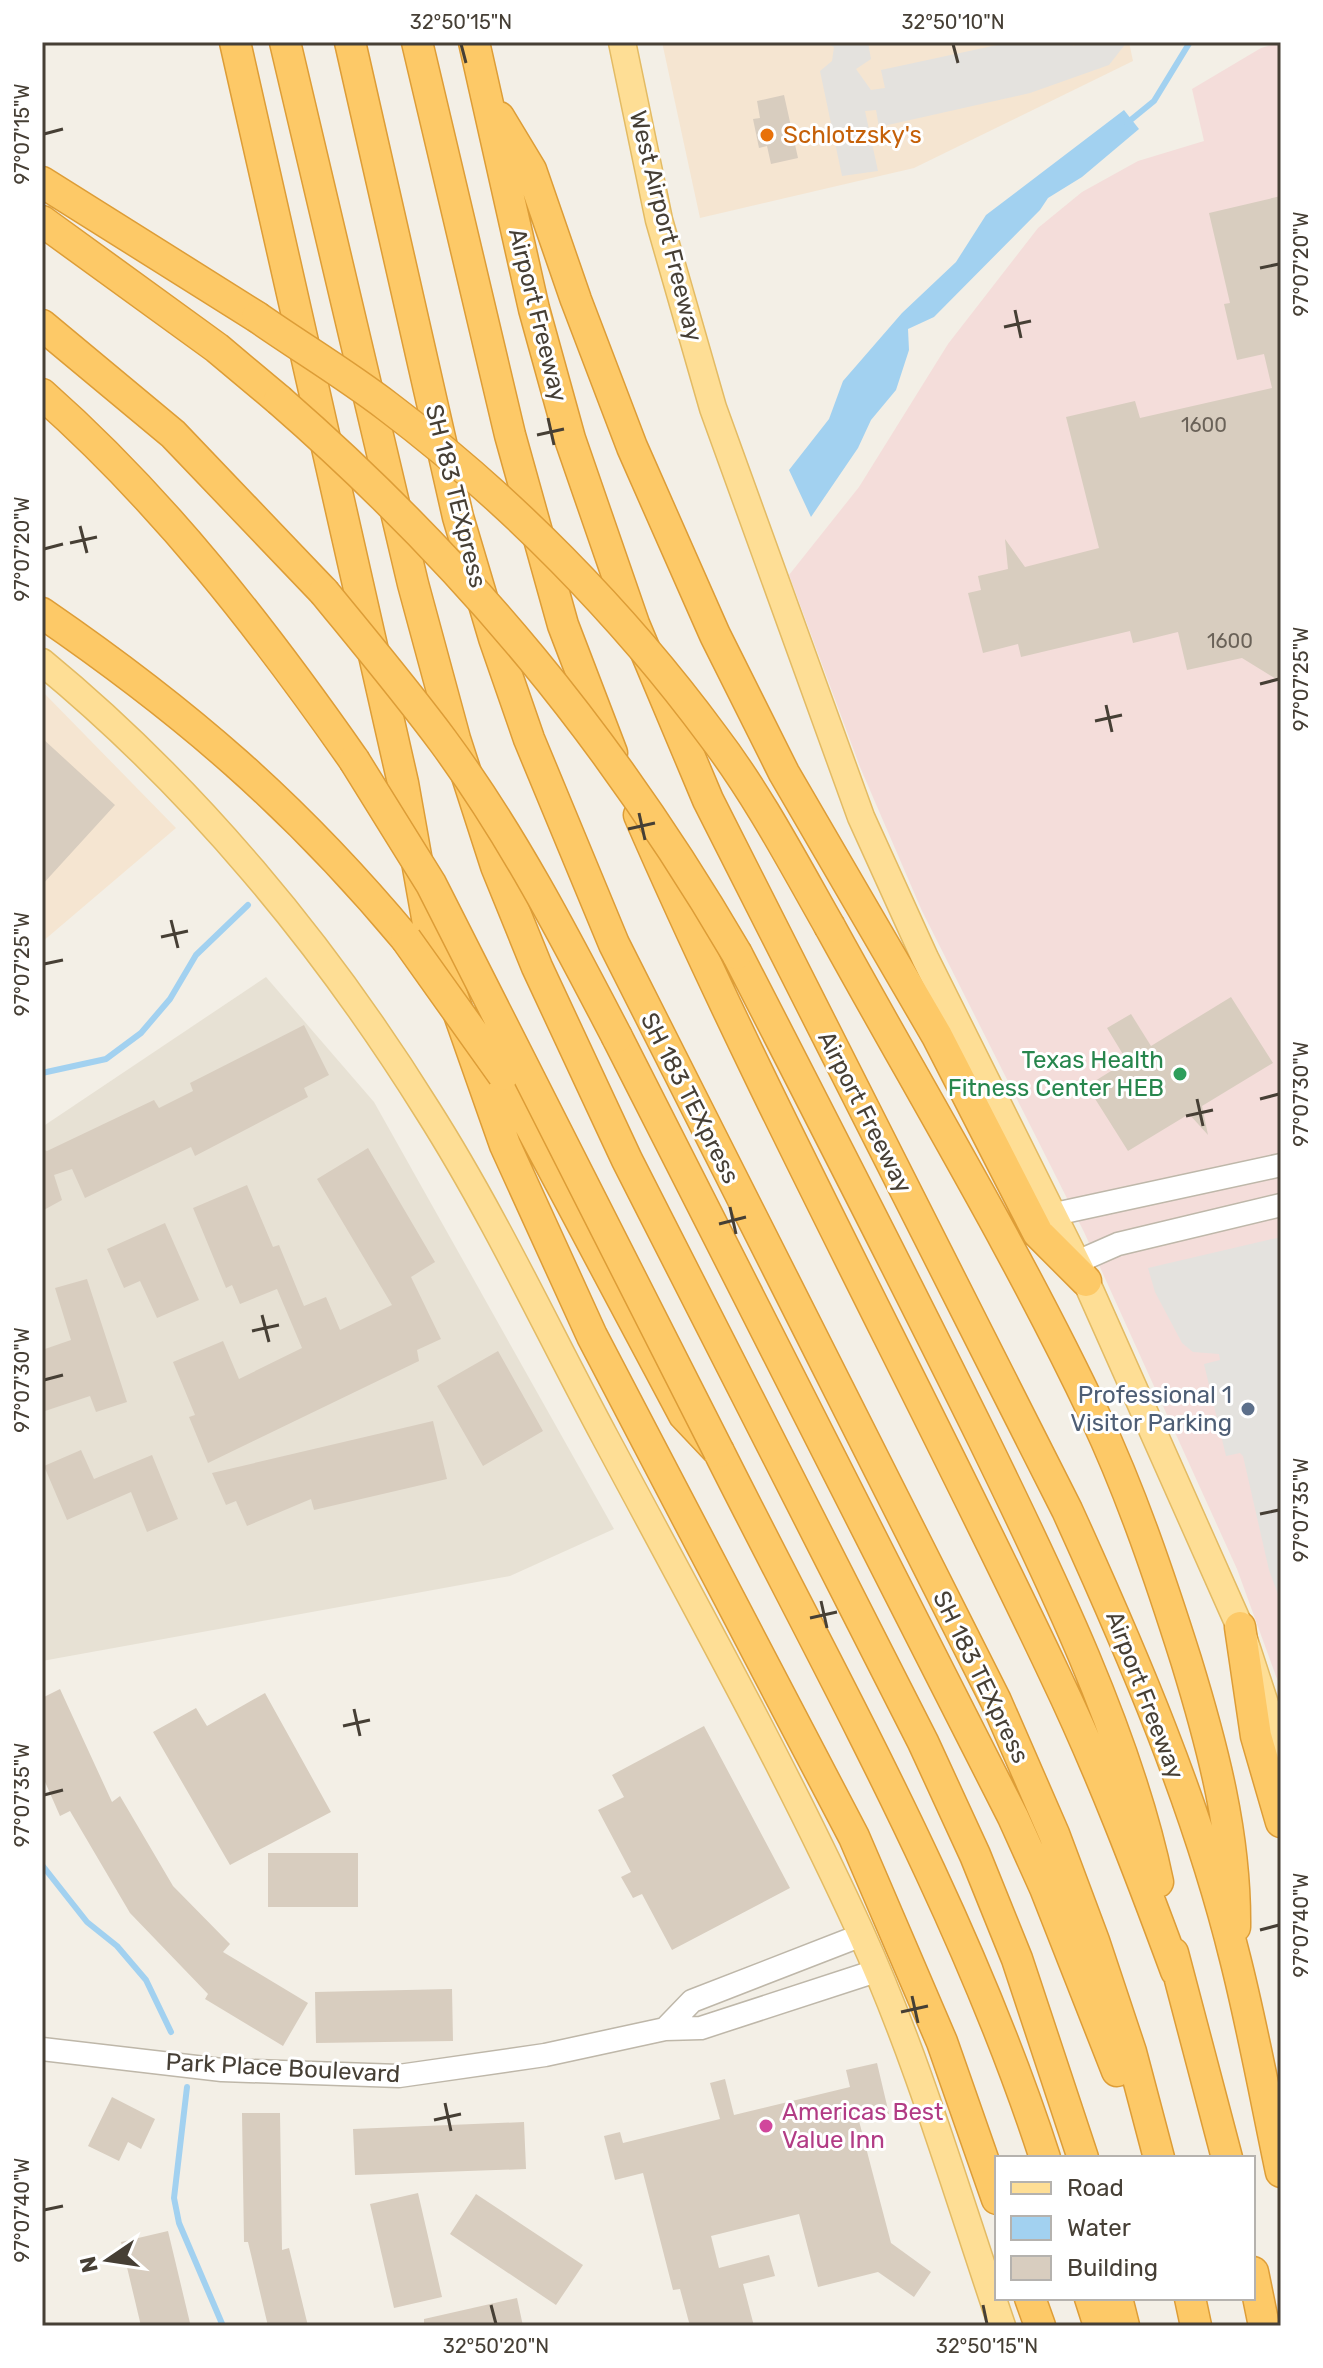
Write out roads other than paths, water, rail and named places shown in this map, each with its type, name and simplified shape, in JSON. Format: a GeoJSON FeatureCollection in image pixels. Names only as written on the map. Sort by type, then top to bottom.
{"type":"FeatureCollection","features":[{"type":"Feature","properties":{"kind":"highway"},"geometry":{"type":"LineString","coordinates":[[235,42],[403,783],[429,929],[505,1145],[592,1336],[854,1837],[942,2042],[995,2193]]}},
{"type":"Feature","properties":{"kind":"highway"},"geometry":{"type":"LineString","coordinates":[[285,42],[413,584],[455,739],[496,866],[537,967],[621,1147],[923,1742],[975,1855],[1026,1986],[1082,2156]]}},
{"type":"Feature","properties":{"kind":"highway","name":"SH 183 TEXpress"},"geometry":{"type":"LineString","coordinates":[[350,42],[458,517],[494,638],[534,752],[620,957],[996,1701],[1054,1834],[1094,1941],[1131,2052],[1156,2156]]}},
{"type":"Feature","properties":{"kind":"highway"},"geometry":{"type":"LineString","coordinates":[[417,42],[510,435],[563,625],[597,717],[747,1049],[1056,1676],[1126,1838],[1176,1971]]}},
{"type":"Feature","properties":{"kind":"highway","name":"Airport Freeway"},"geometry":{"type":"LineString","coordinates":[[474,42],[534,309],[570,439],[634,624],[708,800],[1086,1551],[1160,1727],[1235,1957],[1281,2172]]}},
{"type":"Feature","properties":{"kind":"highway"},"geometry":{"type":"LineString","coordinates":[[486,94],[531,170],[632,447],[715,635],[784,773],[937,1036],[1038,1233],[1082,1272]]}},
{"type":"Feature","properties":{"kind":"highway"},"geometry":{"type":"LineString","coordinates":[[42,182],[257,317],[387,406],[499,499],[625,627],[716,739],[767,817],[830,927],[1039,1305],[1096,1418],[1139,1521],[1203,1714],[1228,1819],[1236,1872],[1235,1957]]}},
{"type":"Feature","properties":{"kind":"highway"},"geometry":{"type":"LineString","coordinates":[[42,221],[217,348],[381,490],[437,547],[541,666],[647,808],[737,954],[1043,1565],[1110,1728],[1148,1831],[1176,1971],[1226,2156]]}},
{"type":"Feature","properties":{"kind":"highway"},"geometry":{"type":"LineString","coordinates":[[42,325],[173,434],[324,592],[444,743],[497,821],[558,924],[617,1037],[1013,1817],[1155,2156]]}},
{"type":"Feature","properties":{"kind":"highway"},"geometry":{"type":"LineString","coordinates":[[42,394],[127,475],[202,557],[273,644],[354,760],[431,884],[953,1919],[997,2020],[1044,2156]]}},
{"type":"Feature","properties":{"kind":"highway"},"geometry":{"type":"LineString","coordinates":[[42,613],[139,679],[219,744],[345,865],[406,939],[503,1075],[684,1415],[719,1452]]}},
{"type":"Feature","properties":{"kind":"highway"},"geometry":{"type":"LineString","coordinates":[[1240,1627],[1256,1736],[1281,1822]]}},
{"type":"Feature","properties":{"kind":"highway"},"geometry":{"type":"LineString","coordinates":[[1255,2282],[1264,2326]]}},
{"type":"Feature","properties":{"kind":"highway"},"geometry":{"type":"LineString","coordinates":[[1031,2300],[1040,2326]]}},
{"type":"Feature","properties":{"kind":"highway"},"geometry":{"type":"LineString","coordinates":[[1091,2300],[1099,2326]]}},
{"type":"Feature","properties":{"kind":"highway"},"geometry":{"type":"LineString","coordinates":[[1118,2300],[1124,2326]]}},
{"type":"Feature","properties":{"kind":"highway"},"geometry":{"type":"LineString","coordinates":[[1190,2300],[1196,2326]]}},
{"type":"Feature","properties":{"kind":"main road","name":"West Airport Freeway"},"geometry":{"type":"LineString","coordinates":[[622,42],[659,220],[713,408],[861,817],[925,958],[1055,1214]]}},
{"type":"Feature","properties":{"kind":"main road"},"geometry":{"type":"LineString","coordinates":[[42,662],[178,789],[232,848],[305,935],[430,1113],[793,1791],[862,1935],[1002,2326]]}},
{"type":"Feature","properties":{"kind":"main road"},"geometry":{"type":"LineString","coordinates":[[1055,1214],[1240,1627],[1281,1753]]}},
{"type":"Feature","properties":{"kind":"street"},"geometry":{"type":"LineString","coordinates":[[1055,1214],[1281,1165]]}},
{"type":"Feature","properties":{"kind":"street"},"geometry":{"type":"LineString","coordinates":[[1082,1272],[1118,1244],[1281,1205]]}},
{"type":"Feature","properties":{"kind":"street"},"geometry":{"type":"LineString","coordinates":[[665,2029],[692,2001],[862,1935]]}},
{"type":"Feature","properties":{"kind":"street","name":"Park Place Boulevard"},"geometry":{"type":"LineString","coordinates":[[42,2049],[222,2070],[399,2076],[545,2055],[665,2029],[701,2028],[876,1971]]}},
{"type":"Feature","properties":{"kind":"water"},"geometry":{"type":"Polygon","coordinates":[[[1124,110],[1139,129],[1082,177],[1048,198],[1040,210],[934,317],[908,329],[909,350],[896,390],[871,420],[858,448],[811,517],[789,470],[829,419],[843,381],[902,313],[956,262],[986,215],[1124,110]]]}},
{"type":"Feature","properties":{"kind":"waterway"},"geometry":{"type":"LineString","coordinates":[[1127,123],[1154,101],[1190,42]]}},
{"type":"Feature","properties":{"kind":"waterway"},"geometry":{"type":"LineString","coordinates":[[42,1073],[106,1059],[141,1033],[170,999],[196,955],[248,905]]}},
{"type":"Feature","properties":{"kind":"waterway"},"geometry":{"type":"LineString","coordinates":[[42,1865],[87,1922],[117,1946],[146,1980],[171,2032]]}},
{"type":"Feature","properties":{"kind":"waterway"},"geometry":{"type":"LineString","coordinates":[[187,2087],[174,2198],[179,2223],[223,2326]]}},
{"type":"Feature","properties":{"kind":"place","name":"Schlotzsky's"},"geometry":{"type":"Point","coordinates":[767,135]}},
{"type":"Feature","properties":{"kind":"place","name":"Texas Health Fitness Center HEB"},"geometry":{"type":"Point","coordinates":[1180,1074]}},
{"type":"Feature","properties":{"kind":"place","name":"Professional 1 Visitor Parking"},"geometry":{"type":"Point","coordinates":[1248,1409]}},
{"type":"Feature","properties":{"kind":"place","name":"Americas Best Value Inn"},"geometry":{"type":"Point","coordinates":[766,2126]}}]}
